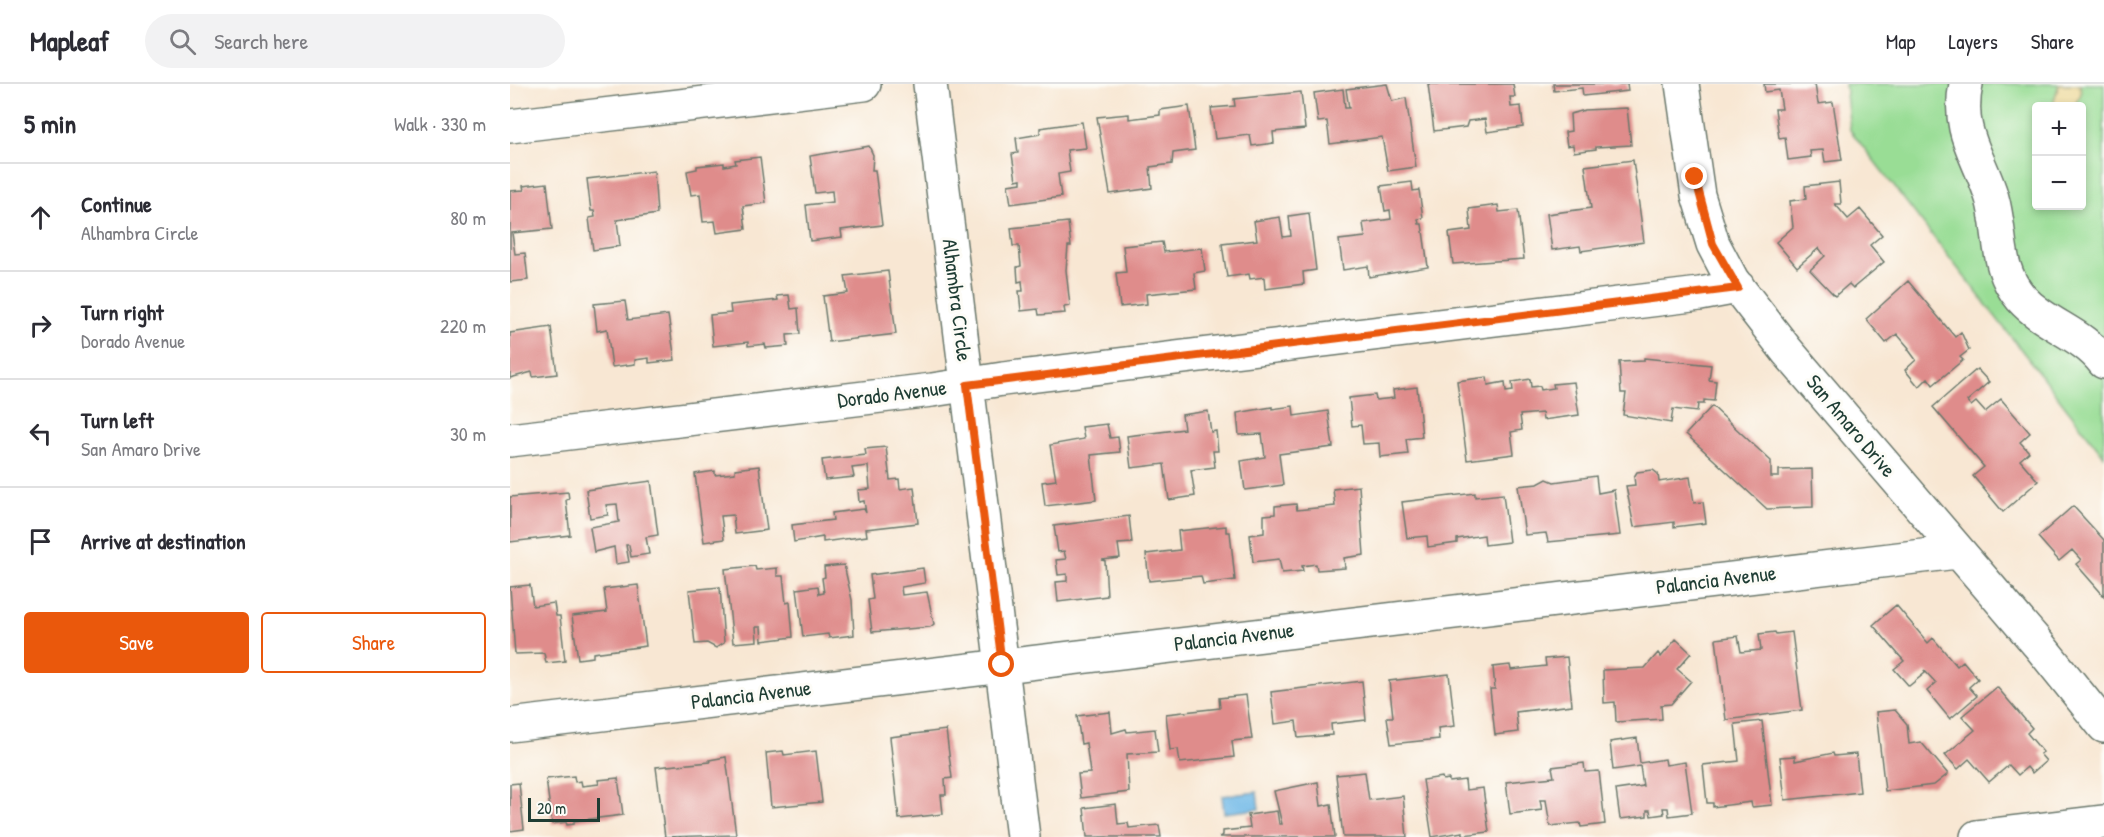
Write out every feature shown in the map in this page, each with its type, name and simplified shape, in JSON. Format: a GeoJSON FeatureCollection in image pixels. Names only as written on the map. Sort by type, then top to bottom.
{"type":"FeatureCollection","features":[{"type":"Feature","properties":{"kind":"street"},"geometry":{"type":"LineString","coordinates":[[510,126],[864,84]]}},
{"type":"Feature","properties":{"kind":"street","name":"Alhambra Circle"},"geometry":{"type":"LineString","coordinates":[[930,84],[1023,837]]}},
{"type":"Feature","properties":{"kind":"street","name":"San Amaro Drive"},"geometry":{"type":"LineString","coordinates":[[1682,84],[1695,177],[1706,222],[1721,260],[1738,288],[1783,345],[2038,644],[2104,726]]}},
{"type":"Feature","properties":{"kind":"street"},"geometry":{"type":"LineString","coordinates":[[1966,84],[1962,112],[1964,129],[1992,201],[1998,247],[2009,282],[2032,310],[2086,344],[2104,362]]}},
{"type":"Feature","properties":{"kind":"street","name":"Dorado Avenue"},"geometry":{"type":"LineString","coordinates":[[510,440],[1738,288]]}},
{"type":"Feature","properties":{"kind":"street","name":"Palancia Avenue"},"geometry":{"type":"LineString","coordinates":[[510,725],[1958,552]]}},
{"type":"Feature","properties":{"kind":"street"},"geometry":{"type":"LineString","coordinates":[[1977,837],[2104,822]]}},
{"type":"Feature","properties":{"kind":"green space"},"geometry":{"type":"Polygon","coordinates":[[[1845,84],[2104,84],[2104,456],[1850,130],[1845,84]]]}},
{"type":"Feature","properties":{"kind":"sand"},"geometry":{"type":"Polygon","coordinates":[[[2059,84],[2080,84],[2081,94],[2076,102],[2054,102],[2059,84]]]}},
{"type":"Feature","properties":{"kind":"water"},"geometry":{"type":"Polygon","coordinates":[[[1257,792],[1259,809],[1224,813],[1222,796],[1257,792]]]}},
{"type":"Feature","properties":{"kind":"building"},"geometry":{"type":"Polygon","coordinates":[[[1387,84],[1392,101],[1406,98],[1416,167],[1388,171],[1382,137],[1330,144],[1327,121],[1318,122],[1314,93],[1343,89],[1345,108],[1349,108],[1346,89],[1387,84]]]}},
{"type":"Feature","properties":{"kind":"building"},"geometry":{"type":"Polygon","coordinates":[[[1428,84],[1513,84],[1515,97],[1510,97],[1511,107],[1521,106],[1523,127],[1487,132],[1485,119],[1468,121],[1466,127],[1434,131],[1428,84]]]}},
{"type":"Feature","properties":{"kind":"building"},"geometry":{"type":"Polygon","coordinates":[[[1553,84],[1627,84],[1628,91],[1583,96],[1582,88],[1554,91],[1553,84]]]}},
{"type":"Feature","properties":{"kind":"building"},"geometry":{"type":"Polygon","coordinates":[[[1764,84],[1815,84],[1818,104],[1833,102],[1842,160],[1825,162],[1823,150],[1810,151],[1811,157],[1788,160],[1785,137],[1779,138],[1775,109],[1782,109],[1779,90],[1765,92],[1764,84]]]}},
{"type":"Feature","properties":{"kind":"building"},"geometry":{"type":"Polygon","coordinates":[[[1301,92],[1305,129],[1273,132],[1274,143],[1252,146],[1250,135],[1215,139],[1211,108],[1235,106],[1234,99],[1301,92]]]}},
{"type":"Feature","properties":{"kind":"building"},"geometry":{"type":"Polygon","coordinates":[[[1189,106],[1195,150],[1173,153],[1172,164],[1150,167],[1152,188],[1110,194],[1097,117],[1129,114],[1129,119],[1160,115],[1160,110],[1189,106]]]}},
{"type":"Feature","properties":{"kind":"building"},"geometry":{"type":"Polygon","coordinates":[[[1627,108],[1631,145],[1596,147],[1596,149],[1574,152],[1573,145],[1567,146],[1565,132],[1571,131],[1570,114],[1585,110],[1627,108]]]}},
{"type":"Feature","properties":{"kind":"building"},"geometry":{"type":"Polygon","coordinates":[[[1082,122],[1086,148],[1067,150],[1070,172],[1058,174],[1061,197],[1011,204],[1008,185],[1021,183],[1021,179],[1016,180],[1012,154],[1018,153],[1016,138],[1040,134],[1040,128],[1082,122]]]}},
{"type":"Feature","properties":{"kind":"building"},"geometry":{"type":"Polygon","coordinates":[[[869,146],[873,155],[872,170],[875,170],[882,225],[841,230],[842,237],[810,241],[806,205],[833,202],[832,191],[815,193],[810,156],[869,146]]]}},
{"type":"Feature","properties":{"kind":"building"},"geometry":{"type":"Polygon","coordinates":[[[760,157],[766,203],[743,206],[746,229],[717,233],[715,221],[703,222],[700,194],[691,195],[687,171],[697,169],[697,166],[724,163],[724,166],[736,164],[735,160],[760,157]]]}},
{"type":"Feature","properties":{"kind":"building"},"geometry":{"type":"Polygon","coordinates":[[[1633,160],[1644,242],[1581,251],[1580,246],[1552,250],[1547,214],[1591,208],[1585,166],[1633,160]]]}},
{"type":"Feature","properties":{"kind":"building"},"geometry":{"type":"Polygon","coordinates":[[[654,171],[657,214],[617,220],[620,246],[593,250],[589,218],[595,217],[594,211],[591,211],[587,179],[654,171]]]}},
{"type":"Feature","properties":{"kind":"building"},"geometry":{"type":"Polygon","coordinates":[[[1412,182],[1413,191],[1419,190],[1423,218],[1418,219],[1419,224],[1422,224],[1428,267],[1369,277],[1368,266],[1343,270],[1339,240],[1365,237],[1363,223],[1391,219],[1390,210],[1385,211],[1381,186],[1412,182]]]}},
{"type":"Feature","properties":{"kind":"building"},"geometry":{"type":"Polygon","coordinates":[[[1839,182],[1841,204],[1835,204],[1848,219],[1860,209],[1882,235],[1870,245],[1884,262],[1853,288],[1849,284],[1835,296],[1810,270],[1825,256],[1819,248],[1797,267],[1776,242],[1793,227],[1790,201],[1806,199],[1805,186],[1839,182]]]}},
{"type":"Feature","properties":{"kind":"building"},"geometry":{"type":"Polygon","coordinates":[[[547,183],[552,229],[512,233],[515,254],[525,253],[528,280],[510,282],[510,191],[524,190],[523,186],[547,183]]]}},
{"type":"Feature","properties":{"kind":"building"},"geometry":{"type":"Polygon","coordinates":[[[1498,205],[1499,212],[1518,210],[1524,259],[1453,264],[1449,233],[1471,230],[1469,209],[1498,205]]]}},
{"type":"Feature","properties":{"kind":"building"},"geometry":{"type":"Polygon","coordinates":[[[1309,213],[1316,270],[1303,272],[1304,284],[1265,289],[1264,277],[1250,279],[1249,274],[1227,277],[1222,244],[1257,240],[1254,221],[1280,217],[1283,237],[1291,236],[1289,216],[1309,213]]]}},
{"type":"Feature","properties":{"kind":"building"},"geometry":{"type":"Polygon","coordinates":[[[1068,222],[1071,246],[1068,246],[1066,270],[1070,306],[1064,307],[1065,313],[1039,315],[1038,309],[1021,311],[1019,291],[1023,291],[1022,281],[1018,282],[1017,267],[1021,266],[1019,246],[1013,246],[1011,228],[1068,222]]]}},
{"type":"Feature","properties":{"kind":"building"},"geometry":{"type":"Polygon","coordinates":[[[1162,242],[1164,252],[1202,248],[1205,271],[1194,273],[1196,289],[1146,294],[1147,304],[1120,307],[1116,273],[1126,272],[1123,246],[1162,242]]]}},
{"type":"Feature","properties":{"kind":"building"},"geometry":{"type":"Polygon","coordinates":[[[888,271],[896,334],[829,342],[823,296],[848,293],[845,276],[888,271]]]}},
{"type":"Feature","properties":{"kind":"building"},"geometry":{"type":"Polygon","coordinates":[[[1908,281],[1955,337],[1961,332],[1969,350],[1960,357],[1963,360],[1933,385],[1928,378],[1919,387],[1905,370],[1916,360],[1909,348],[1897,334],[1886,343],[1866,319],[1908,281]]]}},
{"type":"Feature","properties":{"kind":"building"},"geometry":{"type":"Polygon","coordinates":[[[789,295],[791,309],[798,308],[800,334],[787,335],[788,346],[766,348],[765,344],[748,346],[748,342],[713,346],[710,315],[731,313],[730,305],[778,300],[777,296],[789,295]]]}},
{"type":"Feature","properties":{"kind":"building"},"geometry":{"type":"Polygon","coordinates":[[[625,301],[628,320],[668,315],[675,360],[649,363],[649,358],[635,360],[635,364],[612,367],[607,329],[597,331],[594,304],[625,301]]]}},
{"type":"Feature","properties":{"kind":"building"},"geometry":{"type":"Polygon","coordinates":[[[551,327],[557,374],[533,377],[532,372],[510,378],[510,333],[551,327]]]}},
{"type":"Feature","properties":{"kind":"building"},"geometry":{"type":"Polygon","coordinates":[[[1644,358],[1711,365],[1709,380],[1716,381],[1714,401],[1704,400],[1704,404],[1698,404],[1697,412],[1673,409],[1671,423],[1623,415],[1626,393],[1621,393],[1619,362],[1644,361],[1644,358]]]}},
{"type":"Feature","properties":{"kind":"building"},"geometry":{"type":"Polygon","coordinates":[[[1977,369],[1989,382],[1967,401],[1971,406],[1976,402],[1985,412],[2001,399],[2030,433],[2020,442],[2029,452],[2020,460],[2038,481],[2003,512],[1973,476],[1984,467],[1933,407],[1977,369]]]}},
{"type":"Feature","properties":{"kind":"building"},"geometry":{"type":"Polygon","coordinates":[[[1487,377],[1488,385],[1505,382],[1506,392],[1513,391],[1512,382],[1530,379],[1531,387],[1540,386],[1541,390],[1554,388],[1553,384],[1574,382],[1579,415],[1543,420],[1542,413],[1520,415],[1522,430],[1511,432],[1514,454],[1467,460],[1457,381],[1487,377]]]}},
{"type":"Feature","properties":{"kind":"building"},"geometry":{"type":"Polygon","coordinates":[[[1417,387],[1422,437],[1406,439],[1408,454],[1380,457],[1379,443],[1363,444],[1361,425],[1352,426],[1349,398],[1375,395],[1376,400],[1394,398],[1393,390],[1417,387]]]}},
{"type":"Feature","properties":{"kind":"building"},"geometry":{"type":"Polygon","coordinates":[[[1293,406],[1294,416],[1328,411],[1333,447],[1279,454],[1283,485],[1245,490],[1241,461],[1265,457],[1262,434],[1239,435],[1237,413],[1293,406]]]}},
{"type":"Feature","properties":{"kind":"building"},"geometry":{"type":"Polygon","coordinates":[[[1712,406],[1771,461],[1771,477],[1779,477],[1779,470],[1812,469],[1813,507],[1767,509],[1686,434],[1712,406]]]}},
{"type":"Feature","properties":{"kind":"building"},"geometry":{"type":"Polygon","coordinates":[[[1208,411],[1211,432],[1216,431],[1218,451],[1213,451],[1215,467],[1191,470],[1195,496],[1169,500],[1164,464],[1131,468],[1127,436],[1184,429],[1182,415],[1208,411]]]}},
{"type":"Feature","properties":{"kind":"building"},"geometry":{"type":"Polygon","coordinates":[[[1107,424],[1110,438],[1118,437],[1120,452],[1091,455],[1096,500],[1045,506],[1042,482],[1056,480],[1050,445],[1084,439],[1082,427],[1107,424]]]}},
{"type":"Feature","properties":{"kind":"building"},"geometry":{"type":"Polygon","coordinates":[[[886,447],[890,480],[899,479],[900,489],[914,487],[918,523],[866,529],[867,536],[823,542],[823,537],[794,542],[792,525],[833,520],[832,513],[864,509],[866,513],[864,501],[859,502],[858,490],[870,489],[868,466],[852,468],[854,477],[825,480],[822,460],[866,455],[865,449],[886,447]]]}},
{"type":"Feature","properties":{"kind":"building"},"geometry":{"type":"Polygon","coordinates":[[[759,466],[767,530],[735,534],[733,515],[721,516],[724,539],[704,542],[695,474],[715,471],[715,475],[735,473],[735,469],[759,466]]]}},
{"type":"Feature","properties":{"kind":"building"},"geometry":{"type":"Polygon","coordinates":[[[1653,470],[1658,474],[1659,482],[1690,477],[1694,503],[1703,502],[1706,523],[1674,527],[1674,522],[1634,527],[1626,486],[1635,485],[1634,477],[1637,472],[1653,470]]]}},
{"type":"Feature","properties":{"kind":"building"},"geometry":{"type":"Polygon","coordinates":[[[1596,476],[1598,493],[1614,490],[1620,535],[1548,542],[1546,533],[1525,535],[1518,486],[1538,484],[1547,479],[1554,482],[1596,476]]]}},
{"type":"Feature","properties":{"kind":"building"},"geometry":{"type":"Polygon","coordinates":[[[651,481],[658,535],[646,537],[649,554],[631,557],[629,545],[626,545],[629,562],[616,564],[614,547],[594,552],[590,527],[619,522],[617,504],[606,505],[608,515],[590,518],[586,490],[651,481]]]}},
{"type":"Feature","properties":{"kind":"building"},"geometry":{"type":"Polygon","coordinates":[[[1359,486],[1364,555],[1344,558],[1345,568],[1317,570],[1316,564],[1302,566],[1303,571],[1282,573],[1279,559],[1253,562],[1250,535],[1264,533],[1264,515],[1275,514],[1275,506],[1296,504],[1297,510],[1335,506],[1333,489],[1359,486]]]}},
{"type":"Feature","properties":{"kind":"building"},"geometry":{"type":"Polygon","coordinates":[[[568,492],[569,499],[566,500],[570,535],[510,542],[510,497],[568,492]]]}},
{"type":"Feature","properties":{"kind":"building"},"geometry":{"type":"Polygon","coordinates":[[[1475,493],[1475,497],[1503,494],[1509,542],[1485,545],[1484,535],[1457,539],[1457,543],[1428,547],[1427,536],[1407,538],[1402,502],[1475,493]]]}},
{"type":"Feature","properties":{"kind":"building"},"geometry":{"type":"Polygon","coordinates":[[[2073,506],[2104,540],[2104,596],[2076,564],[2081,560],[2072,550],[2059,561],[2038,537],[2073,506]]]}},
{"type":"Feature","properties":{"kind":"building"},"geometry":{"type":"Polygon","coordinates":[[[1129,516],[1132,543],[1118,544],[1120,558],[1102,560],[1105,561],[1107,596],[1058,602],[1056,582],[1067,581],[1067,574],[1058,575],[1056,560],[1066,559],[1064,551],[1058,552],[1054,526],[1129,516]]]}},
{"type":"Feature","properties":{"kind":"building"},"geometry":{"type":"Polygon","coordinates":[[[1226,526],[1226,532],[1230,532],[1235,580],[1203,584],[1201,576],[1149,581],[1146,554],[1180,550],[1178,531],[1226,526]]]}},
{"type":"Feature","properties":{"kind":"building"},"geometry":{"type":"Polygon","coordinates":[[[844,565],[852,600],[854,635],[829,638],[828,634],[803,637],[797,589],[818,586],[819,594],[824,593],[822,578],[825,577],[824,567],[844,565]]]}},
{"type":"Feature","properties":{"kind":"building"},"geometry":{"type":"Polygon","coordinates":[[[755,566],[756,570],[777,568],[777,576],[783,576],[786,603],[790,602],[793,637],[762,641],[761,627],[756,627],[757,641],[733,643],[725,569],[755,566]]]}},
{"type":"Feature","properties":{"kind":"building"},"geometry":{"type":"Polygon","coordinates":[[[923,568],[925,583],[901,587],[902,595],[927,592],[934,624],[930,627],[872,632],[868,600],[873,599],[870,575],[923,568]]]}},
{"type":"Feature","properties":{"kind":"building"},"geometry":{"type":"Polygon","coordinates":[[[530,585],[533,606],[554,603],[556,616],[560,616],[565,661],[546,663],[544,653],[515,654],[510,587],[530,585]]]}},
{"type":"Feature","properties":{"kind":"building"},"geometry":{"type":"Polygon","coordinates":[[[638,585],[646,646],[593,653],[593,657],[578,659],[572,616],[607,612],[604,589],[638,585]]]}},
{"type":"Feature","properties":{"kind":"building"},"geometry":{"type":"Polygon","coordinates":[[[720,587],[724,643],[716,648],[707,643],[695,644],[689,590],[720,587]]]}},
{"type":"Feature","properties":{"kind":"building"},"geometry":{"type":"Polygon","coordinates":[[[1896,605],[1928,643],[1933,638],[1957,666],[1963,661],[1978,679],[1969,687],[1977,696],[1950,719],[1927,691],[1936,683],[1924,670],[1925,673],[1909,686],[1894,669],[1904,661],[1873,625],[1896,605]]]}},
{"type":"Feature","properties":{"kind":"building"},"geometry":{"type":"Polygon","coordinates":[[[1775,632],[1776,634],[1792,632],[1802,710],[1726,720],[1716,639],[1738,636],[1741,652],[1761,650],[1759,634],[1775,632]]]}},
{"type":"Feature","properties":{"kind":"building"},"geometry":{"type":"Polygon","coordinates":[[[1676,639],[1691,653],[1677,669],[1691,681],[1671,704],[1661,705],[1662,719],[1616,722],[1615,702],[1604,703],[1603,670],[1645,668],[1658,653],[1661,657],[1676,639]]]}},
{"type":"Feature","properties":{"kind":"building"},"geometry":{"type":"Polygon","coordinates":[[[1567,657],[1572,705],[1516,712],[1518,732],[1495,735],[1490,689],[1495,689],[1493,667],[1510,665],[1511,670],[1546,666],[1545,659],[1567,657]]]}},
{"type":"Feature","properties":{"kind":"building"},"geometry":{"type":"Polygon","coordinates":[[[1449,674],[1455,726],[1438,728],[1439,739],[1391,744],[1387,717],[1393,717],[1389,681],[1449,674]]]}},
{"type":"Feature","properties":{"kind":"building"},"geometry":{"type":"Polygon","coordinates":[[[1362,681],[1366,720],[1331,724],[1332,735],[1298,738],[1296,721],[1275,724],[1271,692],[1362,681]]]}},
{"type":"Feature","properties":{"kind":"building"},"geometry":{"type":"Polygon","coordinates":[[[1997,687],[2032,728],[2027,733],[2043,752],[2040,754],[2046,761],[2032,773],[2027,767],[2018,775],[2009,765],[1989,782],[1969,759],[1958,769],[1945,755],[1975,730],[1962,716],[1997,687]]]}},
{"type":"Feature","properties":{"kind":"building"},"geometry":{"type":"Polygon","coordinates":[[[1246,695],[1252,739],[1232,741],[1234,757],[1180,763],[1178,749],[1170,750],[1166,714],[1220,708],[1219,698],[1246,695]]]}},
{"type":"Feature","properties":{"kind":"building"},"geometry":{"type":"Polygon","coordinates":[[[1895,710],[1907,724],[1909,744],[1921,742],[1948,774],[1934,785],[1885,791],[1876,712],[1895,710]]]}},
{"type":"Feature","properties":{"kind":"building"},"geometry":{"type":"Polygon","coordinates":[[[1110,712],[1112,733],[1126,729],[1127,732],[1155,729],[1158,752],[1127,754],[1129,792],[1081,798],[1078,774],[1090,773],[1086,743],[1081,744],[1077,716],[1110,712]]]}},
{"type":"Feature","properties":{"kind":"building"},"geometry":{"type":"Polygon","coordinates":[[[1762,721],[1772,805],[1752,807],[1751,802],[1713,807],[1713,803],[1707,803],[1703,765],[1739,761],[1735,724],[1762,721]]]}},
{"type":"Feature","properties":{"kind":"building"},"geometry":{"type":"Polygon","coordinates":[[[946,730],[952,778],[945,779],[946,795],[941,795],[943,814],[899,819],[890,737],[946,730]]]}},
{"type":"Feature","properties":{"kind":"building"},"geometry":{"type":"Polygon","coordinates":[[[1637,738],[1640,763],[1665,759],[1666,765],[1685,762],[1692,813],[1669,816],[1668,808],[1663,808],[1664,814],[1651,816],[1650,810],[1647,810],[1647,816],[1620,819],[1616,790],[1643,786],[1640,766],[1613,770],[1610,742],[1637,738]]]}},
{"type":"Feature","properties":{"kind":"building"},"geometry":{"type":"Polygon","coordinates":[[[783,751],[784,755],[816,751],[822,802],[771,807],[766,753],[783,751]]]}},
{"type":"Feature","properties":{"kind":"building"},"geometry":{"type":"Polygon","coordinates":[[[1833,753],[1834,756],[1856,754],[1860,792],[1785,800],[1780,757],[1795,756],[1795,761],[1833,753]]]}},
{"type":"Feature","properties":{"kind":"building"},"geometry":{"type":"Polygon","coordinates":[[[726,757],[736,835],[665,837],[656,767],[710,762],[709,760],[726,757]]]}},
{"type":"Feature","properties":{"kind":"building"},"geometry":{"type":"Polygon","coordinates":[[[1584,763],[1585,772],[1599,771],[1605,824],[1581,827],[1580,823],[1550,826],[1546,800],[1540,800],[1542,810],[1510,814],[1506,782],[1554,777],[1552,767],[1584,763]]]}},
{"type":"Feature","properties":{"kind":"building"},"geometry":{"type":"Polygon","coordinates":[[[1365,772],[1369,800],[1403,796],[1407,837],[1343,837],[1336,775],[1365,772]]]}},
{"type":"Feature","properties":{"kind":"building"},"geometry":{"type":"Polygon","coordinates":[[[574,776],[575,782],[581,781],[582,786],[599,784],[598,780],[618,778],[623,815],[574,821],[574,824],[567,825],[566,822],[552,824],[546,779],[574,776]]]}},
{"type":"Feature","properties":{"kind":"building"},"geometry":{"type":"Polygon","coordinates":[[[1442,777],[1443,780],[1449,779],[1449,782],[1465,780],[1466,790],[1483,788],[1489,832],[1463,835],[1463,832],[1432,837],[1423,780],[1442,777]]]}},
{"type":"Feature","properties":{"kind":"building"},"geometry":{"type":"Polygon","coordinates":[[[1318,782],[1321,806],[1331,804],[1335,837],[1219,837],[1223,835],[1223,831],[1250,828],[1248,815],[1277,811],[1279,824],[1282,824],[1274,791],[1318,782]]]}},
{"type":"Feature","properties":{"kind":"building"},"geometry":{"type":"Polygon","coordinates":[[[519,783],[524,829],[510,831],[510,784],[519,783]]]}},
{"type":"Feature","properties":{"kind":"building"},"geometry":{"type":"Polygon","coordinates":[[[1116,804],[1118,824],[1128,823],[1129,828],[1159,825],[1161,837],[1087,837],[1084,808],[1116,804]]]}},
{"type":"Feature","properties":{"kind":"route"},"geometry":{"type":"LineString","coordinates":[[1002,665],[967,385],[1738,288],[1713,244],[1695,177]]}}]}
